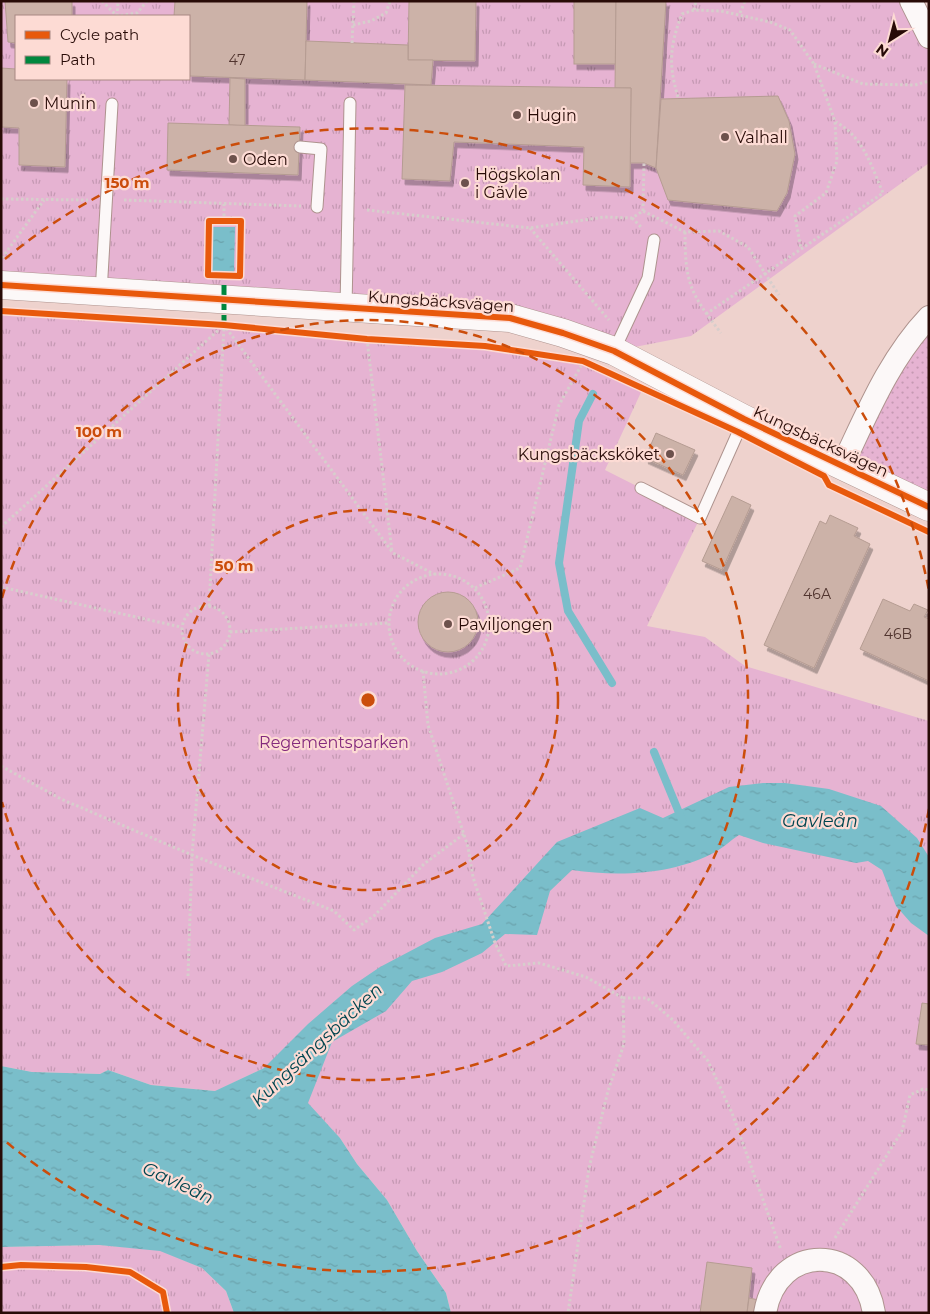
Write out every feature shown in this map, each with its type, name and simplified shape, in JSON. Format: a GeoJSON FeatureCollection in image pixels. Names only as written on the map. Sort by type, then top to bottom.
{"type":"FeatureCollection","features":[{"type":"Feature","properties":{"kind":"street"},"geometry":{"type":"LineString","coordinates":[[911,1],[929,37]]}},
{"type":"Feature","properties":{"kind":"street","name":"Kungsbäcksvägen"},"geometry":{"type":"LineString","coordinates":[[1,285],[101,293],[224,299],[510,318],[563,333],[609,350],[744,419],[929,507]]}},
{"type":"Feature","properties":{"kind":"street"},"geometry":{"type":"LineString","coordinates":[[842,466],[880,387],[912,335],[929,317]]}},
{"type":"Feature","properties":{"kind":"street"},"geometry":{"type":"LineString","coordinates":[[765,1313],[772,1289],[788,1269],[804,1262],[822,1259],[838,1262],[852,1270],[864,1282],[872,1297],[874,1313]]}},
{"type":"Feature","properties":{"kind":"lane"},"geometry":{"type":"LineString","coordinates":[[101,293],[112,104]]}},
{"type":"Feature","properties":{"kind":"lane"},"geometry":{"type":"LineString","coordinates":[[346,308],[350,104]]}},
{"type":"Feature","properties":{"kind":"lane"},"geometry":{"type":"LineString","coordinates":[[300,148],[320,149],[317,207]]}},
{"type":"Feature","properties":{"kind":"lane"},"geometry":{"type":"LineString","coordinates":[[609,350],[648,278],[654,240]]}},
{"type":"Feature","properties":{"kind":"lane"},"geometry":{"type":"LineString","coordinates":[[641,488],[700,518],[744,419]]}},
{"type":"Feature","properties":{"kind":"path"},"geometry":{"type":"LineString","coordinates":[[102,1],[116,15]]}},
{"type":"Feature","properties":{"kind":"path"},"geometry":{"type":"LineString","coordinates":[[117,15],[118,1]]}},
{"type":"Feature","properties":{"kind":"path"},"geometry":{"type":"LineString","coordinates":[[123,15],[136,13],[147,1]]}},
{"type":"Feature","properties":{"kind":"path"},"geometry":{"type":"LineString","coordinates":[[352,43],[354,1]]}},
{"type":"Feature","properties":{"kind":"path"},"geometry":{"type":"LineString","coordinates":[[353,25],[371,21],[386,14],[390,1]]}},
{"type":"Feature","properties":{"kind":"path"},"geometry":{"type":"LineString","coordinates":[[694,10],[696,1]]}},
{"type":"Feature","properties":{"kind":"path"},"geometry":{"type":"LineString","coordinates":[[740,14],[745,1]]}},
{"type":"Feature","properties":{"kind":"path"},"geometry":{"type":"LineString","coordinates":[[678,96],[672,62],[672,40],[682,14],[694,10],[740,14],[790,30],[814,64],[835,121],[837,162],[826,193],[795,216],[802,248]]}},
{"type":"Feature","properties":{"kind":"path"},"geometry":{"type":"LineString","coordinates":[[814,64],[864,84],[915,85],[929,82]]}},
{"type":"Feature","properties":{"kind":"path"},"geometry":{"type":"LineString","coordinates":[[835,121],[850,130],[868,158],[883,193]]}},
{"type":"Feature","properties":{"kind":"path"},"geometry":{"type":"LineString","coordinates":[[643,211],[644,163]]}},
{"type":"Feature","properties":{"kind":"path"},"geometry":{"type":"LineString","coordinates":[[706,314],[890,188]]}},
{"type":"Feature","properties":{"kind":"path"},"geometry":{"type":"LineString","coordinates":[[1,199],[107,200],[317,207]]}},
{"type":"Feature","properties":{"kind":"path"},"geometry":{"type":"LineString","coordinates":[[1,259],[44,199]]}},
{"type":"Feature","properties":{"kind":"path"},"geometry":{"type":"LineString","coordinates":[[224,204],[224,221]]}},
{"type":"Feature","properties":{"kind":"path"},"geometry":{"type":"LineString","coordinates":[[349,208],[530,228],[604,217],[632,218],[643,211]]}},
{"type":"Feature","properties":{"kind":"path"},"geometry":{"type":"LineString","coordinates":[[643,211],[684,232],[719,231],[748,247],[779,295]]}},
{"type":"Feature","properties":{"kind":"path"},"geometry":{"type":"LineString","coordinates":[[209,221],[224,221],[241,221],[240,276],[208,275],[209,221]]}},
{"type":"Feature","properties":{"kind":"path"},"geometry":{"type":"LineString","coordinates":[[530,228],[609,350],[584,361],[574,360]]}},
{"type":"Feature","properties":{"kind":"path"},"geometry":{"type":"LineString","coordinates":[[684,232],[685,268],[692,293],[721,333]]}},
{"type":"Feature","properties":{"kind":"path"},"geometry":{"type":"LineString","coordinates":[[224,325],[392,554],[434,574]]}},
{"type":"Feature","properties":{"kind":"path"},"geometry":{"type":"LineString","coordinates":[[209,606],[224,325]]}},
{"type":"Feature","properties":{"kind":"path"},"geometry":{"type":"LineString","coordinates":[[1,527],[224,325],[233,326]]}},
{"type":"Feature","properties":{"kind":"path"},"geometry":{"type":"LineString","coordinates":[[357,338],[376,340]]}},
{"type":"Feature","properties":{"kind":"path"},"geometry":{"type":"LineString","coordinates":[[366,339],[392,554]]}},
{"type":"Feature","properties":{"kind":"path"},"geometry":{"type":"LineString","coordinates":[[475,588],[520,568],[559,405],[584,361]]}},
{"type":"Feature","properties":{"kind":"path"},"geometry":{"type":"LineString","coordinates":[[434,574],[448,574],[463,579],[475,588],[485,602],[489,618],[488,635],[482,650],[471,663],[456,671],[440,674],[423,671],[409,664],[399,653],[392,639],[389,623],[391,609],[402,590],[419,578],[434,574]]}},
{"type":"Feature","properties":{"kind":"path"},"geometry":{"type":"LineString","coordinates":[[1,587],[181,627]]}},
{"type":"Feature","properties":{"kind":"path"},"geometry":{"type":"LineString","coordinates":[[209,606],[222,612],[230,624],[230,632],[224,647],[209,654],[194,652],[184,642],[181,627],[183,620],[194,608],[209,606]]}},
{"type":"Feature","properties":{"kind":"path"},"geometry":{"type":"LineString","coordinates":[[230,632],[389,623]]}},
{"type":"Feature","properties":{"kind":"path"},"geometry":{"type":"LineString","coordinates":[[188,976],[192,855],[209,654]]}},
{"type":"Feature","properties":{"kind":"path"},"geometry":{"type":"LineString","coordinates":[[423,671],[428,725],[464,834],[473,877],[494,944],[506,966],[539,963],[586,978],[623,998],[647,998],[674,1020],[708,1061],[732,1113],[788,1269]]}},
{"type":"Feature","properties":{"kind":"path"},"geometry":{"type":"LineString","coordinates":[[1,766],[61,799],[192,855],[334,911],[354,930],[375,915],[424,864],[464,834]]}},
{"type":"Feature","properties":{"kind":"path"},"geometry":{"type":"LineString","coordinates":[[568,1313],[589,1168],[608,1091],[624,1044],[623,998]]}},
{"type":"Feature","properties":{"kind":"path"},"geometry":{"type":"LineString","coordinates":[[822,1259],[902,1131],[910,1095],[923,1090],[929,1090]]}},
{"type":"Feature","properties":{"kind":"green space","name":"Högskolan i Gävle"},"geometry":{"type":"Polygon","coordinates":[[[1,1],[911,1],[929,38],[929,163],[691,336],[614,351],[510,318],[1,289],[1,1]]]}},
{"type":"Feature","properties":{"kind":"green space","name":"Regementsparken"},"geometry":{"type":"Polygon","coordinates":[[[1,311],[224,325],[367,339],[485,346],[583,361],[643,388],[605,470],[700,518],[647,626],[705,637],[745,666],[929,721],[929,1313],[451,1313],[446,1293],[417,1251],[387,1200],[357,1164],[340,1138],[284,1078],[264,1068],[216,1091],[151,1085],[108,1070],[100,1074],[32,1072],[1,1066],[1,311]]]}},
{"type":"Feature","properties":{"kind":"green space"},"geometry":{"type":"Polygon","coordinates":[[[929,317],[929,505],[842,466],[929,317]]]}},
{"type":"Feature","properties":{"kind":"green space"},"geometry":{"type":"Polygon","coordinates":[[[99,1245],[160,1250],[202,1268],[226,1291],[234,1313],[1,1313],[1,1247],[99,1245]]]}},
{"type":"Feature","properties":{"kind":"water"},"geometry":{"type":"Polygon","coordinates":[[[213,227],[235,227],[234,273],[212,273],[213,227]]]}},
{"type":"Feature","properties":{"kind":"water"},"geometry":{"type":"Polygon","coordinates":[[[763,783],[785,783],[829,789],[881,806],[917,838],[929,857],[929,936],[911,923],[896,906],[882,870],[868,861],[856,863],[763,843],[739,835],[720,849],[700,859],[665,869],[627,873],[572,870],[550,891],[537,935],[505,934],[482,953],[442,972],[412,981],[386,1011],[332,1042],[308,1103],[340,1138],[357,1164],[387,1200],[417,1251],[446,1293],[451,1313],[234,1313],[226,1291],[202,1268],[160,1251],[99,1245],[1,1247],[1,1066],[32,1072],[100,1074],[108,1070],[151,1085],[215,1091],[264,1068],[308,1024],[352,986],[380,967],[435,938],[482,924],[557,842],[640,808],[663,818],[729,787],[763,783]]]}},
{"type":"Feature","properties":{"kind":"building"},"geometry":{"type":"Polygon","coordinates":[[[5,1],[72,1],[72,15],[15,15],[15,43],[8,42],[5,1]]]}},
{"type":"Feature","properties":{"kind":"building"},"geometry":{"type":"Polygon","coordinates":[[[175,1],[307,1],[305,80],[190,76],[190,15],[174,15],[175,1]]]}},
{"type":"Feature","properties":{"kind":"building"},"geometry":{"type":"Polygon","coordinates":[[[409,1],[476,1],[475,61],[408,60],[409,1]]]}},
{"type":"Feature","properties":{"kind":"building"},"geometry":{"type":"Polygon","coordinates":[[[574,1],[616,1],[616,64],[574,64],[574,1]]]}},
{"type":"Feature","properties":{"kind":"building"},"geometry":{"type":"Polygon","coordinates":[[[616,1],[666,1],[656,168],[644,163],[630,163],[631,88],[615,88],[616,1]]]}},
{"type":"Feature","properties":{"kind":"building"},"geometry":{"type":"Polygon","coordinates":[[[306,41],[408,45],[408,60],[433,60],[431,85],[305,80],[306,41]]]}},
{"type":"Feature","properties":{"kind":"building","name":"Munin"},"geometry":{"type":"Polygon","coordinates":[[[1,68],[15,69],[15,80],[67,80],[65,167],[19,165],[19,128],[1,127],[1,68]]]}},
{"type":"Feature","properties":{"kind":"building"},"geometry":{"type":"Polygon","coordinates":[[[230,78],[245,79],[245,126],[229,125],[230,78]]]}},
{"type":"Feature","properties":{"kind":"building","name":"Hugin"},"geometry":{"type":"Polygon","coordinates":[[[405,85],[631,88],[630,187],[583,185],[584,147],[454,142],[450,181],[402,179],[405,85]]]}},
{"type":"Feature","properties":{"kind":"building","name":"Valhall"},"geometry":{"type":"Polygon","coordinates":[[[778,96],[789,121],[795,154],[787,193],[777,211],[668,200],[656,168],[661,99],[778,96]]]}},
{"type":"Feature","properties":{"kind":"building","name":"Oden"},"geometry":{"type":"Polygon","coordinates":[[[168,123],[300,127],[298,175],[167,170],[168,123]]]}},
{"type":"Feature","properties":{"kind":"building","name":"Kungsbäcksköket"},"geometry":{"type":"Polygon","coordinates":[[[656,433],[695,450],[683,475],[645,458],[656,433]]]}},
{"type":"Feature","properties":{"kind":"building"},"geometry":{"type":"Polygon","coordinates":[[[732,496],[751,505],[722,570],[702,561],[732,496]]]}},
{"type":"Feature","properties":{"kind":"building"},"geometry":{"type":"Polygon","coordinates":[[[830,515],[858,528],[854,536],[870,544],[814,668],[764,645],[820,521],[826,524],[830,515]]]}},
{"type":"Feature","properties":{"kind":"building","name":"Paviljongen"},"geometry":{"type":"Polygon","coordinates":[[[448,592],[464,597],[469,601],[473,606],[478,622],[473,638],[469,643],[464,647],[448,652],[432,647],[427,643],[423,638],[418,622],[423,606],[427,601],[432,597],[448,592]]]}},
{"type":"Feature","properties":{"kind":"building"},"geometry":{"type":"Polygon","coordinates":[[[883,599],[910,611],[914,604],[928,610],[924,617],[929,619],[929,681],[860,649],[883,599]]]}},
{"type":"Feature","properties":{"kind":"building"},"geometry":{"type":"Polygon","coordinates":[[[922,1003],[929,1004],[929,1045],[916,1044],[922,1003]]]}},
{"type":"Feature","properties":{"kind":"building"},"geometry":{"type":"Polygon","coordinates":[[[707,1262],[752,1268],[747,1313],[700,1313],[707,1262]]]}},
{"type":"Feature","properties":{"kind":"building"},"geometry":{"type":"Polygon","coordinates":[[[749,1298],[759,1300],[757,1313],[747,1313],[749,1298]]]}},
{"type":"Feature","properties":{"kind":"waterway"},"geometry":{"type":"LineString","coordinates":[[593,394],[579,421],[559,563],[568,611],[612,683]]}},
{"type":"Feature","properties":{"kind":"waterway"},"geometry":{"type":"LineString","coordinates":[[654,752],[682,820]]}},
{"type":"Feature","properties":{"kind":"marked path"},"geometry":{"type":"LineString","coordinates":[[224,276],[224,325]]}},
{"type":"Feature","properties":{"kind":"cycle path"},"geometry":{"type":"LineString","coordinates":[[209,221],[241,221],[240,276],[208,275],[209,221]]}},
{"type":"Feature","properties":{"kind":"cycle path"},"geometry":{"type":"LineString","coordinates":[[1,285],[510,318],[563,333],[614,351],[744,419],[929,507]]}},
{"type":"Feature","properties":{"kind":"cycle path"},"geometry":{"type":"LineString","coordinates":[[1,311],[224,325],[367,339],[485,346],[583,361],[738,432],[824,476],[829,485],[929,532]]}},
{"type":"Feature","properties":{"kind":"cycle path"},"geometry":{"type":"LineString","coordinates":[[1,1267],[21,1265],[86,1267],[130,1272],[163,1292],[167,1313]]}},
{"type":"Feature","properties":{"kind":"place","name":"Munin"},"geometry":{"type":"Point","coordinates":[34,103]}},
{"type":"Feature","properties":{"kind":"place","name":"Hugin"},"geometry":{"type":"Point","coordinates":[517,115]}},
{"type":"Feature","properties":{"kind":"place","name":"Valhall"},"geometry":{"type":"Point","coordinates":[725,137]}},
{"type":"Feature","properties":{"kind":"place","name":"Oden"},"geometry":{"type":"Point","coordinates":[233,159]}},
{"type":"Feature","properties":{"kind":"place","name":"Högskolan i Gävle"},"geometry":{"type":"Point","coordinates":[465,183]}},
{"type":"Feature","properties":{"kind":"place","name":"Kungsbäcksköket"},"geometry":{"type":"Point","coordinates":[670,454]}},
{"type":"Feature","properties":{"kind":"place","name":"Paviljongen"},"geometry":{"type":"Point","coordinates":[448,624]}},
{"type":"Feature","properties":{"kind":"water label","name":"Gavleån"},"geometry":{"type":"Point","coordinates":[820,821]}},
{"type":"Feature","properties":{"kind":"water label","name":"Kungsängsbäcken"},"geometry":{"type":"Point","coordinates":[317,1045]}},
{"type":"Feature","properties":{"kind":"water label","name":"Gavleån"},"geometry":{"type":"Point","coordinates":[178,1183]}}]}
